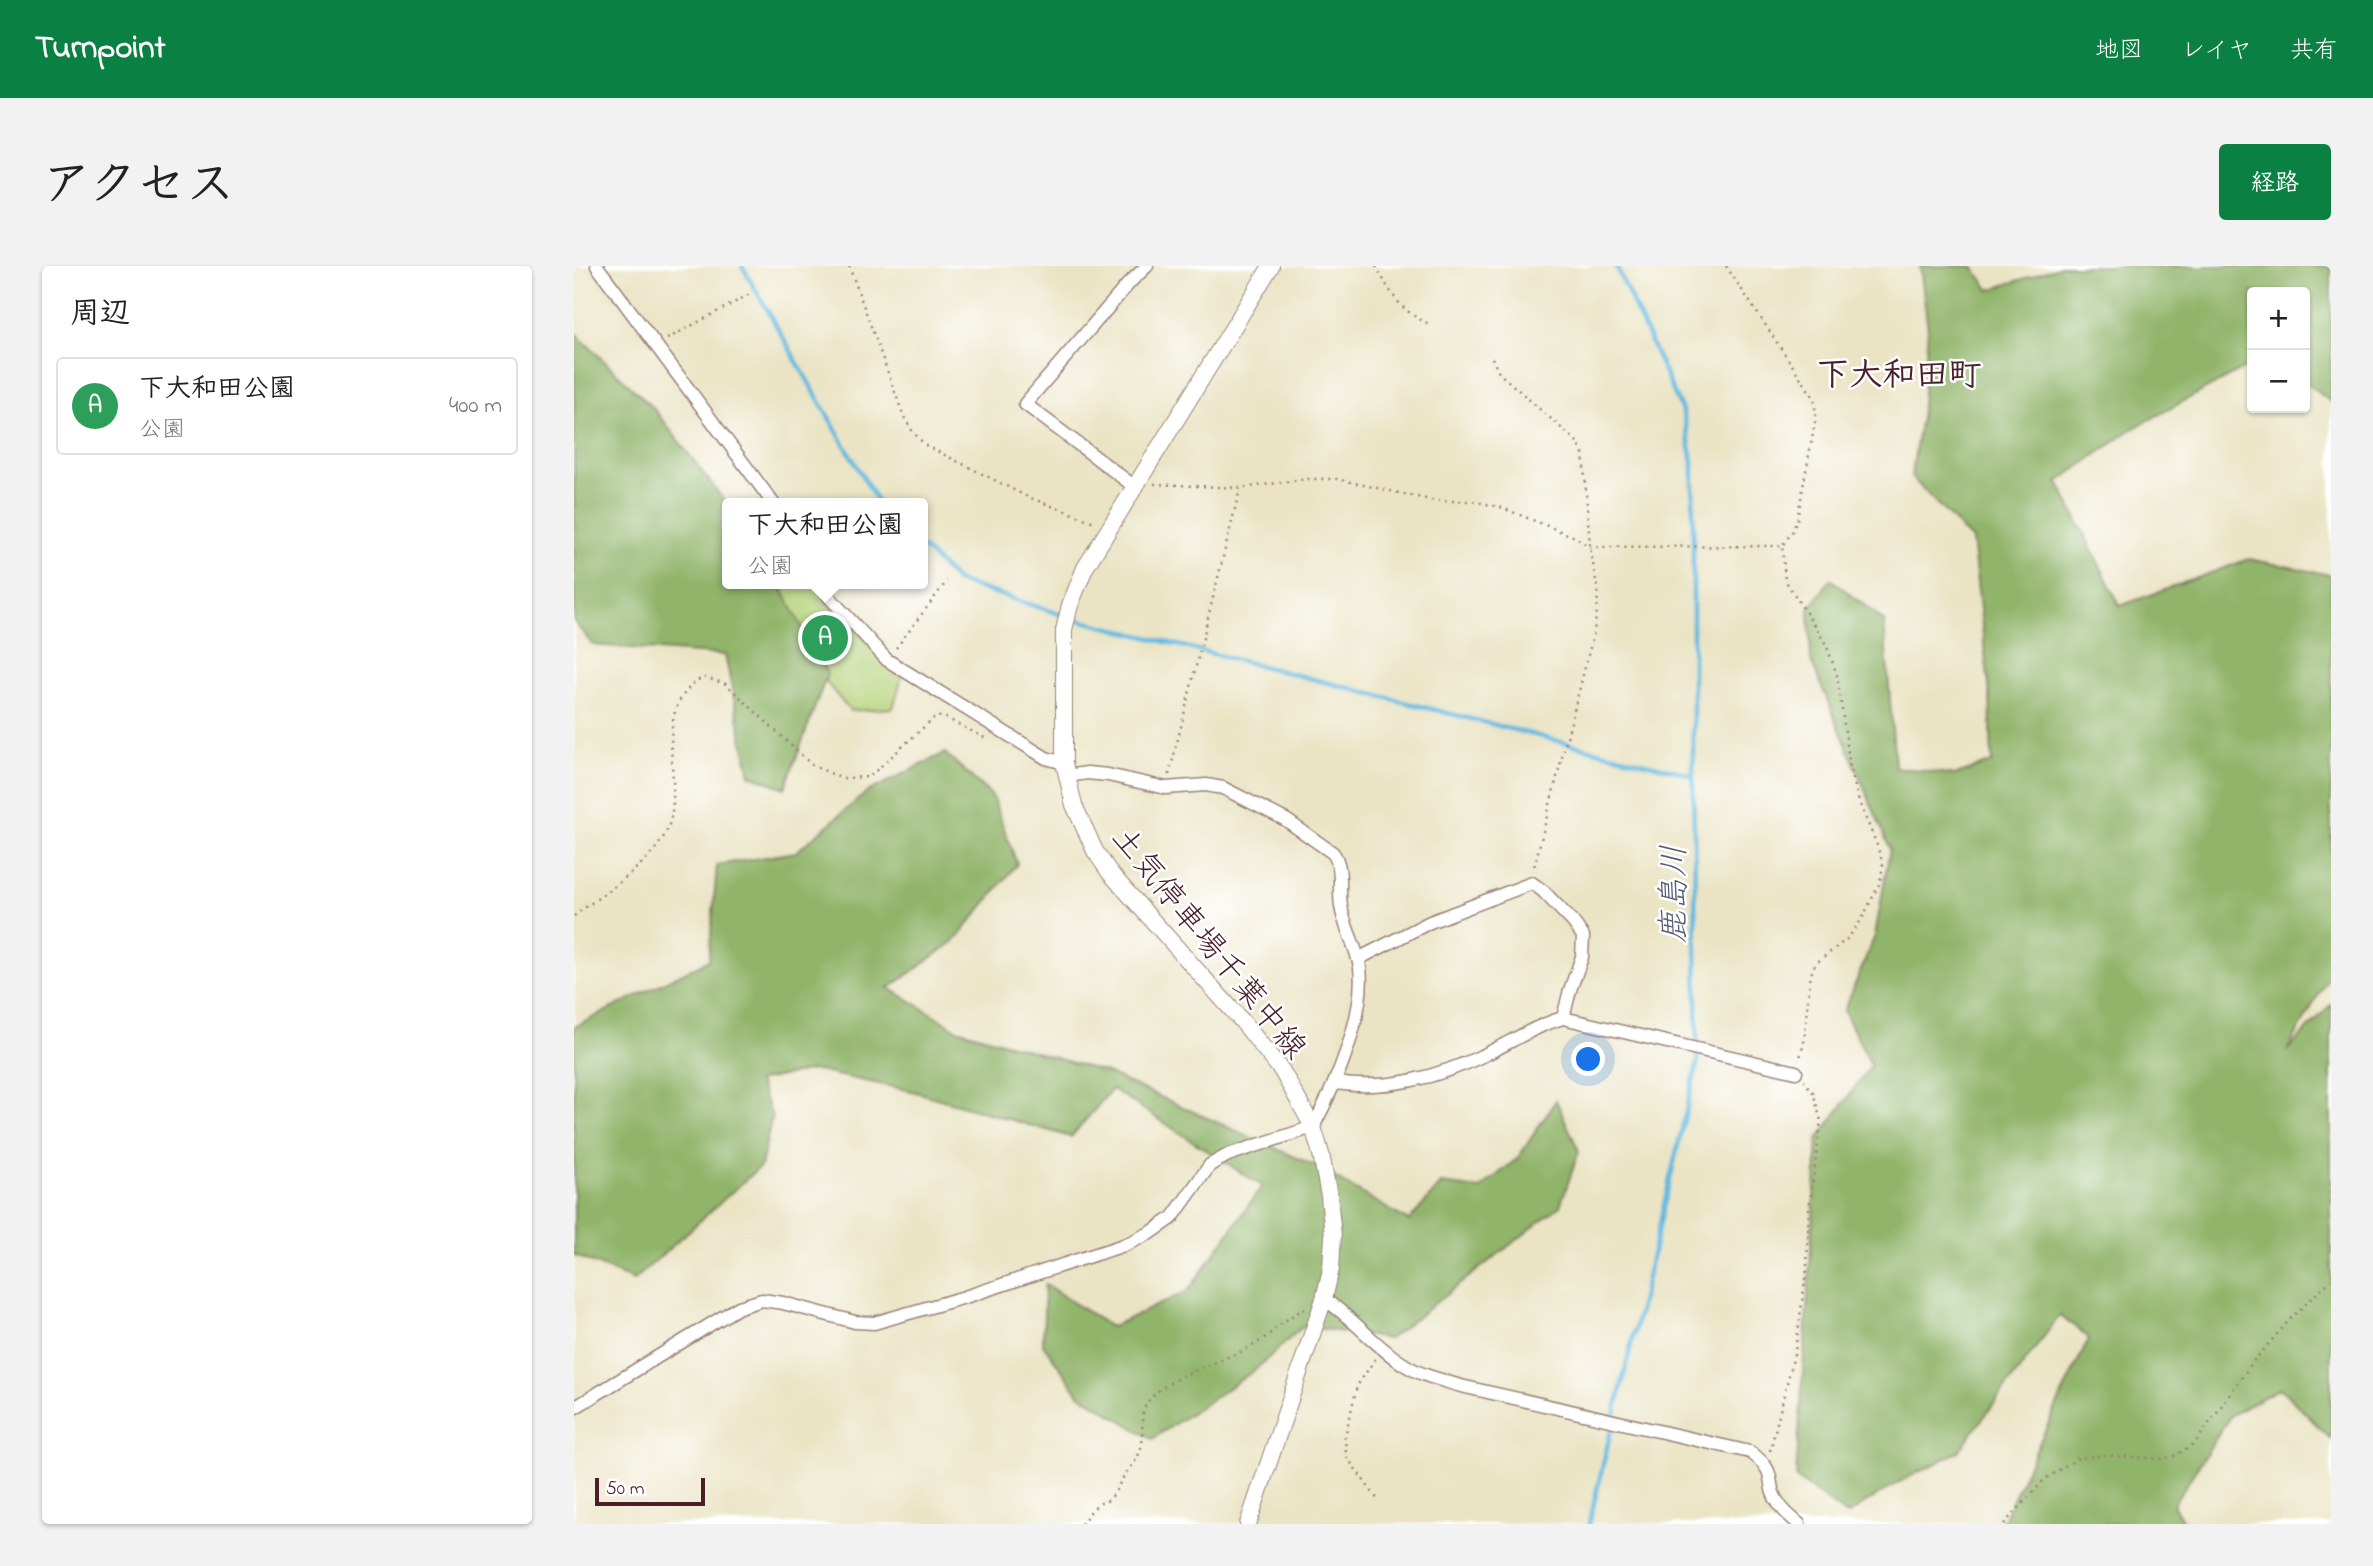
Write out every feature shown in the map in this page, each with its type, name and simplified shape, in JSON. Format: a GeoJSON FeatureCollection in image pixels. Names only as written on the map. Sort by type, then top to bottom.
{"type":"FeatureCollection","features":[{"type":"Feature","properties":{"kind":"main road","name":"土気停車場千葉中線"},"geometry":{"type":"LineString","coordinates":[[1248,1524],[1322,1304],[1331,1269],[1333,1236],[1321,1154],[1313,1127],[1282,1071],[1242,1021],[1110,873],[1084,829],[1074,805],[1065,769],[1064,631],[1070,605],[1085,568],[1271,266]]}},
{"type":"Feature","properties":{"kind":"street"},"geometry":{"type":"LineString","coordinates":[[597,266],[769,498]]}},
{"type":"Feature","properties":{"kind":"street"},"geometry":{"type":"LineString","coordinates":[[1137,483],[1025,404],[1130,282],[1147,266]]}},
{"type":"Feature","properties":{"kind":"street"},"geometry":{"type":"LineString","coordinates":[[574,1408],[739,1307],[762,1300],[855,1322],[874,1323],[965,1297],[1127,1244],[1152,1232],[1172,1218],[1210,1165],[1228,1155],[1313,1127],[1336,1083],[1360,1000],[1358,959],[1345,928],[1340,904],[1340,871],[1333,853],[1286,820],[1223,788],[1206,785],[1166,788],[1065,769],[887,660],[825,589]]}},
{"type":"Feature","properties":{"kind":"street"},"geometry":{"type":"LineString","coordinates":[[1358,959],[1430,922],[1532,883],[1573,922],[1583,936],[1582,957],[1563,1018]]}},
{"type":"Feature","properties":{"kind":"street"},"geometry":{"type":"LineString","coordinates":[[1336,1083],[1374,1085],[1426,1078],[1483,1055],[1540,1025],[1563,1018],[1796,1072]]}},
{"type":"Feature","properties":{"kind":"street"},"geometry":{"type":"LineString","coordinates":[[1322,1304],[1338,1308],[1406,1367],[1427,1376],[1751,1452],[1766,1466],[1777,1503],[1799,1524]]}},
{"type":"Feature","properties":{"kind":"path"},"geometry":{"type":"LineString","coordinates":[[849,266],[904,418],[925,445],[1028,497],[1110,527]]}},
{"type":"Feature","properties":{"kind":"path"},"geometry":{"type":"LineString","coordinates":[[1376,266],[1404,311],[1431,326]]}},
{"type":"Feature","properties":{"kind":"path"},"geometry":{"type":"LineString","coordinates":[[1726,266],[1814,398],[1816,417],[1797,520],[1782,545],[1785,580],[1826,644],[1837,675],[1856,790],[1882,865],[1880,882],[1862,919],[1848,938],[1815,964],[1810,978],[1804,1043],[1796,1072],[1813,1092],[1821,1121],[1809,1209],[1807,1268],[1795,1351],[1766,1466]]}},
{"type":"Feature","properties":{"kind":"path"},"geometry":{"type":"LineString","coordinates":[[655,346],[750,294]]}},
{"type":"Feature","properties":{"kind":"path"},"geometry":{"type":"LineString","coordinates":[[1492,358],[1499,373],[1576,441],[1583,452],[1590,547],[1598,591],[1593,636],[1533,868],[1532,883]]}},
{"type":"Feature","properties":{"kind":"path"},"geometry":{"type":"LineString","coordinates":[[1137,483],[1240,488],[1309,479],[1337,479],[1435,501],[1472,501],[1500,508],[1575,537],[1590,547],[1782,545]]}},
{"type":"Feature","properties":{"kind":"path"},"geometry":{"type":"LineString","coordinates":[[1166,788],[1240,488]]}},
{"type":"Feature","properties":{"kind":"path"},"geometry":{"type":"LineString","coordinates":[[887,660],[947,581]]}},
{"type":"Feature","properties":{"kind":"path"},"geometry":{"type":"LineString","coordinates":[[574,916],[649,857],[660,842],[668,827],[672,808],[671,730],[675,712],[679,699],[689,685],[703,677],[726,684],[813,766],[842,778],[869,777],[936,716],[946,718],[995,743]]}},
{"type":"Feature","properties":{"kind":"path"},"geometry":{"type":"LineString","coordinates":[[2004,1524],[2045,1479],[2078,1458],[2104,1455],[2161,1459],[2175,1455],[2195,1443],[2252,1363],[2291,1318],[2331,1280]]}},
{"type":"Feature","properties":{"kind":"path"},"geometry":{"type":"LineString","coordinates":[[1081,1524],[1097,1505],[1107,1501],[1133,1466],[1141,1449],[1143,1437],[1140,1422],[1149,1399],[1170,1382],[1225,1360],[1256,1343],[1301,1310],[1322,1304]]}},
{"type":"Feature","properties":{"kind":"path"},"geometry":{"type":"LineString","coordinates":[[1378,1500],[1346,1456],[1345,1437],[1357,1386],[1382,1348]]}},
{"type":"Feature","properties":{"kind":"green space"},"geometry":{"type":"Polygon","coordinates":[[[1920,266],[1972,266],[1990,290],[2061,266],[2331,266],[2331,402],[2310,386],[2310,287],[2247,287],[2247,367],[2132,429],[2058,482],[2120,606],[2249,559],[2331,575],[2331,972],[2287,1051],[2331,1004],[2331,1439],[2280,1388],[2231,1415],[2173,1505],[2185,1524],[2001,1524],[2089,1338],[2060,1315],[1958,1452],[1897,1483],[1847,1515],[1796,1478],[1818,1139],[1871,1065],[1844,1011],[1875,936],[1890,849],[1811,661],[1809,609],[1831,579],[1884,621],[1895,767],[1956,775],[1992,762],[1990,695],[1972,540],[1911,477],[1921,417],[1928,329],[1920,266]]]}},
{"type":"Feature","properties":{"kind":"green space"},"geometry":{"type":"Polygon","coordinates":[[[574,332],[654,409],[722,498],[722,589],[782,589],[827,674],[785,788],[750,775],[725,655],[593,645],[574,622],[574,332]]]}},
{"type":"Feature","properties":{"kind":"green space"},"geometry":{"type":"Polygon","coordinates":[[[776,589],[819,589],[827,603],[902,676],[893,708],[850,711],[772,617],[776,589]]]}},
{"type":"Feature","properties":{"kind":"green space"},"geometry":{"type":"Polygon","coordinates":[[[945,753],[992,796],[1017,864],[955,941],[889,988],[957,1029],[1104,1072],[1313,1165],[1409,1221],[1441,1184],[1480,1189],[1518,1158],[1556,1100],[1579,1151],[1560,1206],[1389,1339],[1303,1326],[1255,1370],[1152,1439],[1079,1394],[1043,1344],[1045,1284],[1111,1327],[1188,1291],[1262,1186],[1112,1089],[1071,1137],[912,1091],[813,1070],[758,1081],[772,1116],[761,1166],[634,1280],[574,1255],[574,1027],[709,960],[717,865],[796,852],[867,792],[945,753]]]}},
{"type":"Feature","properties":{"kind":"waterway"},"geometry":{"type":"LineString","coordinates":[[742,266],[875,498]]}},
{"type":"Feature","properties":{"kind":"waterway","name":"鹿島川"},"geometry":{"type":"LineString","coordinates":[[1589,1524],[1698,1060],[1693,775],[1693,461],[1683,413],[1616,266]]}},
{"type":"Feature","properties":{"kind":"waterway"},"geometry":{"type":"LineString","coordinates":[[928,553],[957,581],[1079,620],[1693,775]]}},
{"type":"Feature","properties":{"kind":"place","name":"下大和田公園"},"geometry":{"type":"Point","coordinates":[825,638]}},
{"type":"Feature","properties":{"kind":"district","name":"下大和田町"},"geometry":{"type":"Point","coordinates":[1899,373]}}]}
